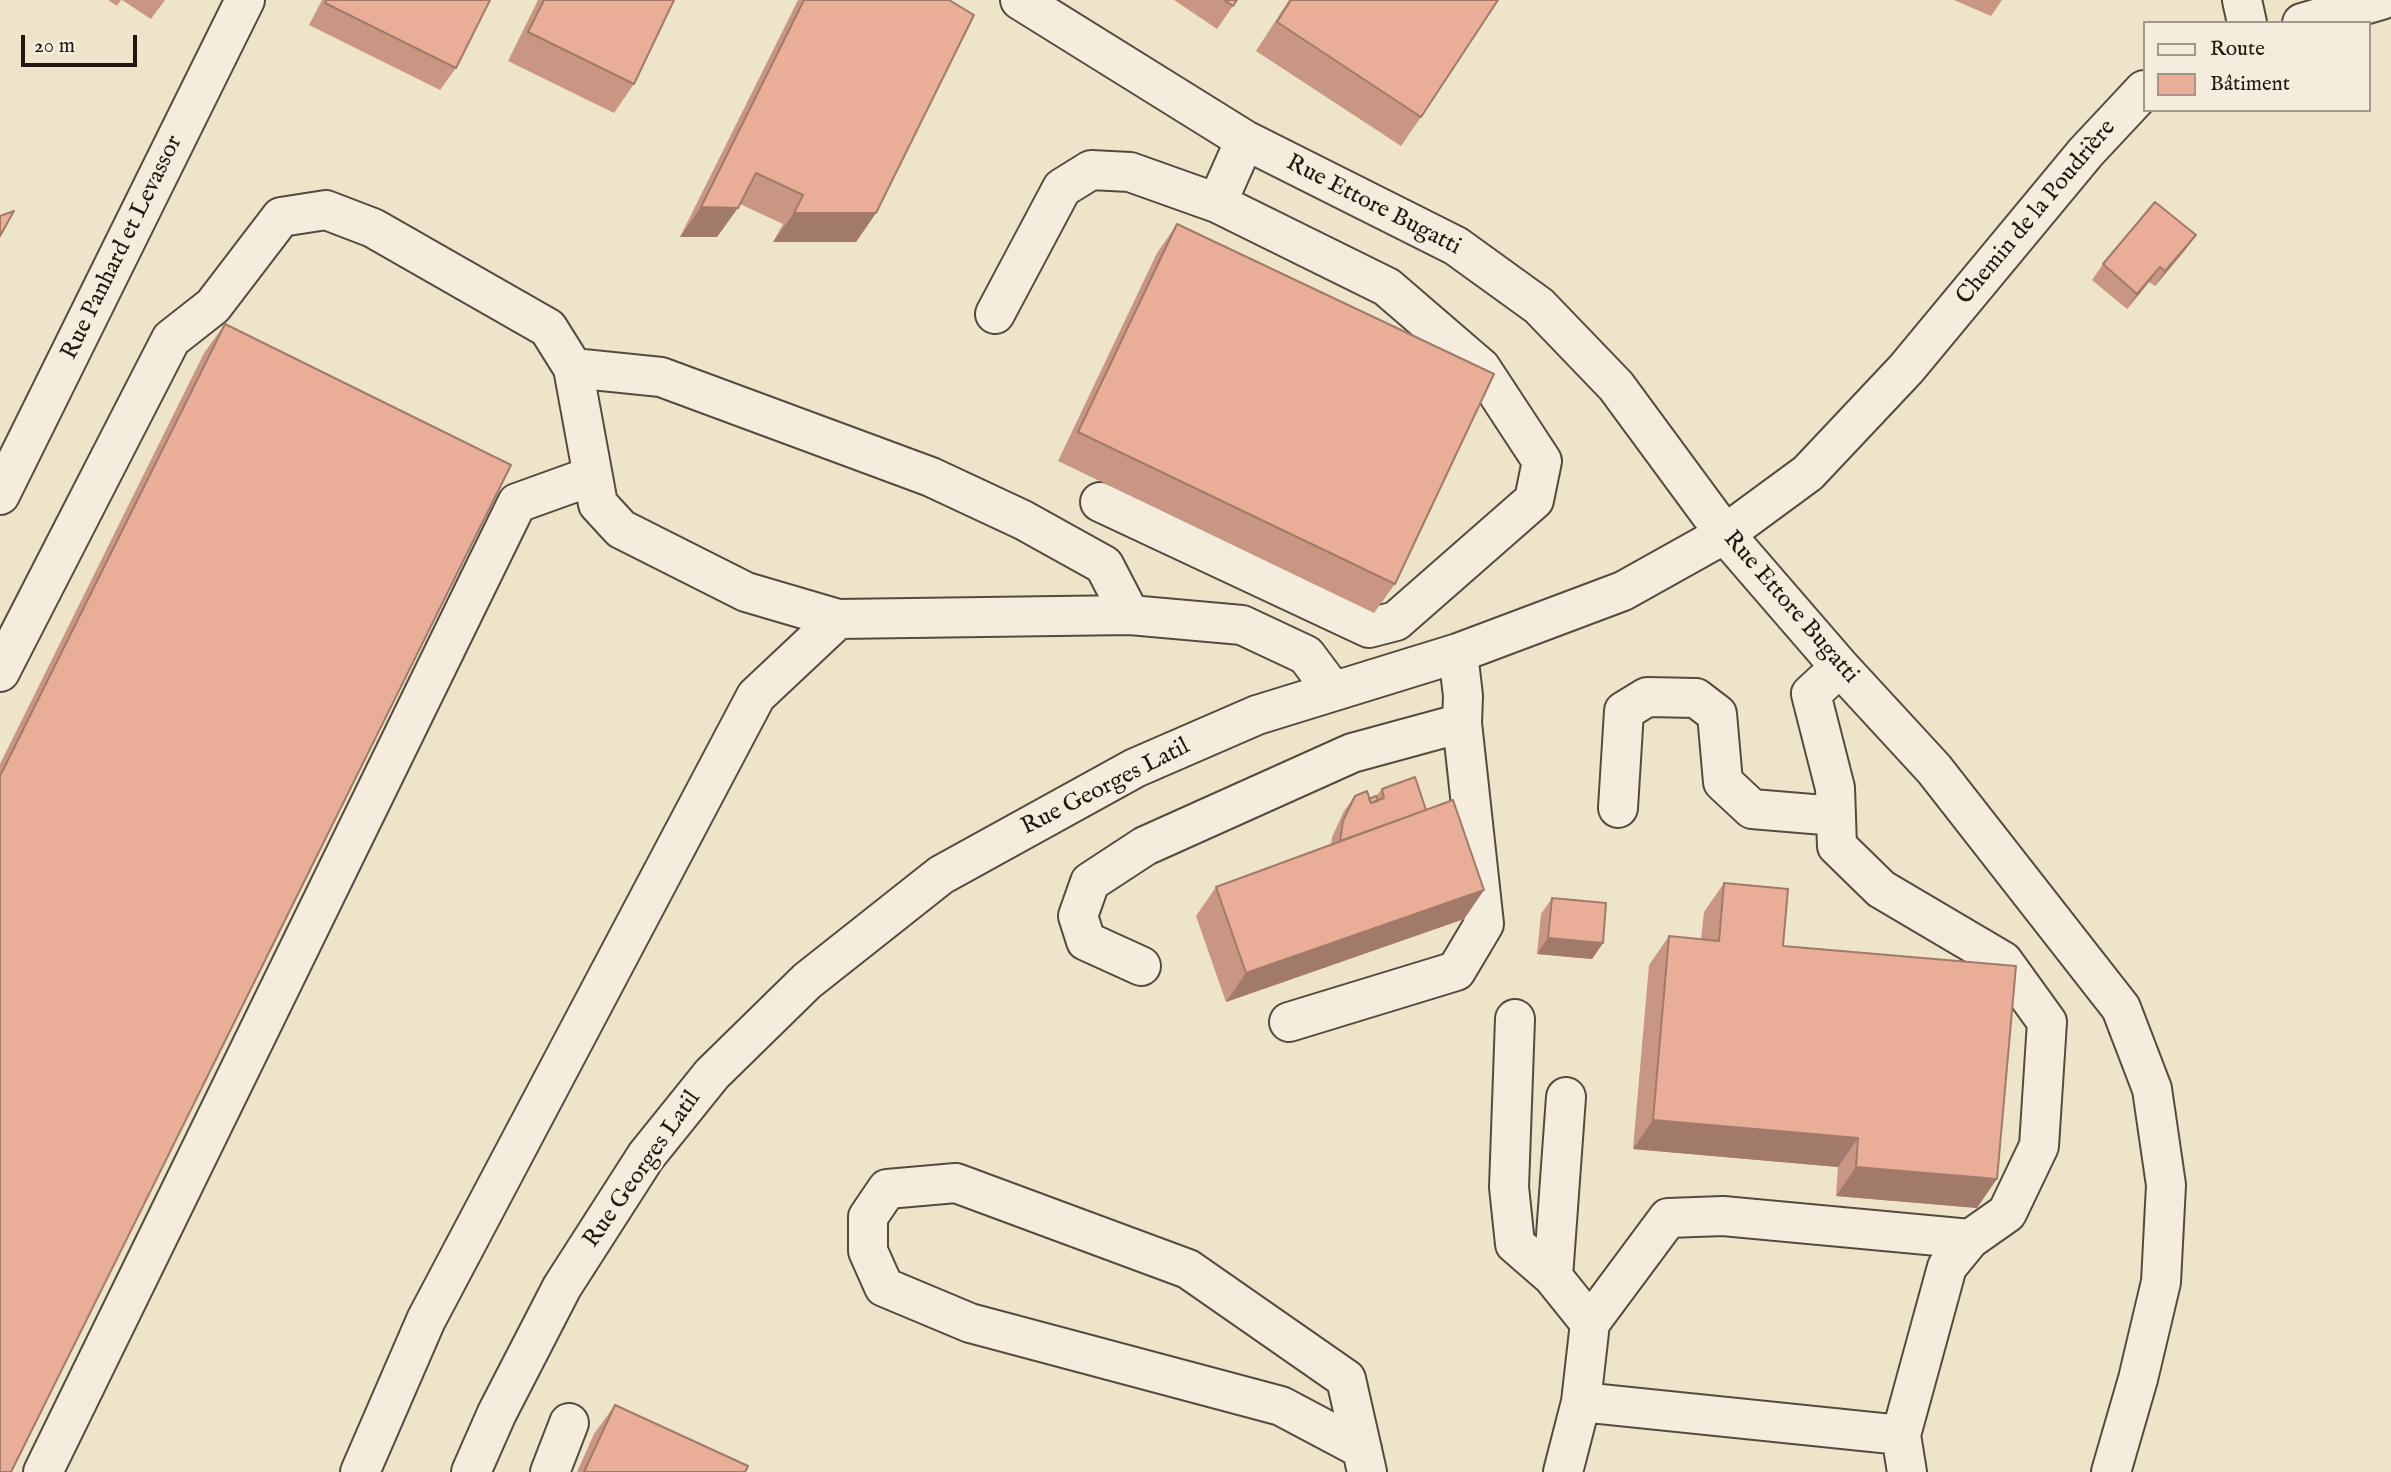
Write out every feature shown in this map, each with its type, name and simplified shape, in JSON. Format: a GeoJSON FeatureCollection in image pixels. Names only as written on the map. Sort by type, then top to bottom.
{"type":"FeatureCollection","features":[{"type":"Feature","properties":{"kind":"street","name":"Rue Panhard et Levassor"},"geometry":{"type":"LineString","coordinates":[[0,495],[245,0]]}},
{"type":"Feature","properties":{"kind":"street","name":"Rue Ettore Bugatti"},"geometry":{"type":"LineString","coordinates":[[1020,0],[1245,140],[1456,246],[1539,306],[1616,386],[1725,534],[1840,667],[1934,769],[2122,1008],[2152,1089],[2166,1185],[2161,1282],[2138,1379],[2111,1472]]}},
{"type":"Feature","properties":{"kind":"street"},"geometry":{"type":"LineString","coordinates":[[2242,0],[2247,21]]}},
{"type":"Feature","properties":{"kind":"street"},"geometry":{"type":"LineString","coordinates":[[2309,21],[2381,0]]}},
{"type":"Feature","properties":{"kind":"street","name":"Chemin de la Poudrière"},"geometry":{"type":"LineString","coordinates":[[1932,337],[2086,152],[2142,92]]}},
{"type":"Feature","properties":{"kind":"street"},"geometry":{"type":"LineString","coordinates":[[1217,203],[1245,140]]}},
{"type":"Feature","properties":{"kind":"street"},"geometry":{"type":"LineString","coordinates":[[995,314],[1062,188],[1091,170],[1130,172],[1217,203],[1387,287],[1481,368],[1542,461],[1534,500],[1396,621],[1369,628],[1100,502]]}},
{"type":"Feature","properties":{"kind":"street"},"geometry":{"type":"LineString","coordinates":[[0,672],[171,339],[213,306],[281,217],[326,210],[373,228],[548,328],[573,368],[598,504],[621,529],[746,592],[838,619],[1130,615],[1242,625],[1306,655],[1333,691]]}},
{"type":"Feature","properties":{"kind":"street","name":"Rue Georges Latil"},"geometry":{"type":"LineString","coordinates":[[471,1472],[497,1413],[562,1287],[646,1157],[712,1074],[807,981],[941,875],[1135,768],[1257,715],[1458,653],[1623,591],[1725,534],[1808,473],[1906,369],[1932,337]]}},
{"type":"Feature","properties":{"kind":"street"},"geometry":{"type":"LineString","coordinates":[[573,368],[661,377],[931,477],[1023,520],[1104,565],[1130,615]]}},
{"type":"Feature","properties":{"kind":"street"},"geometry":{"type":"LineString","coordinates":[[43,1472],[517,503],[592,476]]}},
{"type":"Feature","properties":{"kind":"street"},"geometry":{"type":"LineString","coordinates":[[360,1472],[426,1320],[756,696],[838,619]]}},
{"type":"Feature","properties":{"kind":"street"},"geometry":{"type":"LineString","coordinates":[[1289,1022],[1456,971],[1485,924],[1462,723],[1463,696],[1458,653]]}},
{"type":"Feature","properties":{"kind":"street"},"geometry":{"type":"LineString","coordinates":[[1581,1402],[1904,1454],[1947,1267],[1969,1239],[2007,1213],[2039,1146],[2047,1022],[2003,961],[1881,889],[1838,846],[1835,788],[1811,694],[1840,667]]}},
{"type":"Feature","properties":{"kind":"street"},"geometry":{"type":"LineString","coordinates":[[1618,808],[1624,711],[1647,697],[1696,698],[1717,714],[1723,782],[1752,809],[1836,816]]}},
{"type":"Feature","properties":{"kind":"street"},"geometry":{"type":"LineString","coordinates":[[1141,967],[1086,941],[1078,916],[1090,882],[1145,846],[1352,753],[1462,723]]}},
{"type":"Feature","properties":{"kind":"street"},"geometry":{"type":"LineString","coordinates":[[1515,1019],[1508,1187],[1515,1244],[1553,1277],[1590,1323]]}},
{"type":"Feature","properties":{"kind":"street"},"geometry":{"type":"LineString","coordinates":[[1553,1277],[1566,1097]]}},
{"type":"Feature","properties":{"kind":"street"},"geometry":{"type":"LineString","coordinates":[[956,1184],[1188,1269],[1346,1379],[1365,1460],[1281,1406],[971,1323],[884,1287],[868,1251],[868,1217],[887,1189],[956,1184]]}},
{"type":"Feature","properties":{"kind":"street"},"geometry":{"type":"LineString","coordinates":[[1563,1472],[1581,1402],[1590,1323],[1668,1218],[1723,1216],[1969,1239]]}},
{"type":"Feature","properties":{"kind":"street"},"geometry":{"type":"LineString","coordinates":[[550,1472],[569,1423]]}},
{"type":"Feature","properties":{"kind":"building"},"geometry":{"type":"Polygon","coordinates":[[[327,0],[490,0],[456,68],[325,3],[327,0]]]}},
{"type":"Feature","properties":{"kind":"building"},"geometry":{"type":"Polygon","coordinates":[[[544,0],[674,0],[634,84],[528,32],[544,0]]]}},
{"type":"Feature","properties":{"kind":"building"},"geometry":{"type":"Polygon","coordinates":[[[804,0],[949,0],[974,15],[876,213],[794,213],[803,195],[756,173],[738,208],[701,207],[804,0]]]}},
{"type":"Feature","properties":{"kind":"building"},"geometry":{"type":"Polygon","coordinates":[[[1224,0],[1237,0],[1233,6],[1224,0]]]}},
{"type":"Feature","properties":{"kind":"building"},"geometry":{"type":"Polygon","coordinates":[[[1291,0],[1498,0],[1421,117],[1277,22],[1291,0]]]}},
{"type":"Feature","properties":{"kind":"building"},"geometry":{"type":"Polygon","coordinates":[[[2155,202],[2196,235],[2165,271],[2160,267],[2137,294],[2103,264],[2155,202]]]}},
{"type":"Feature","properties":{"kind":"building"},"geometry":{"type":"Polygon","coordinates":[[[14,211],[0,236],[0,216],[14,211]]]}},
{"type":"Feature","properties":{"kind":"building"},"geometry":{"type":"Polygon","coordinates":[[[1177,224],[1494,374],[1395,584],[1078,432],[1177,224]]]}},
{"type":"Feature","properties":{"kind":"building"},"geometry":{"type":"Polygon","coordinates":[[[225,324],[511,465],[11,1472],[0,1472],[0,776],[225,324]]]}},
{"type":"Feature","properties":{"kind":"building"},"geometry":{"type":"Polygon","coordinates":[[[1415,777],[1426,810],[1340,841],[1343,821],[1355,796],[1367,791],[1371,803],[1384,798],[1382,789],[1415,777]]]}},
{"type":"Feature","properties":{"kind":"building"},"geometry":{"type":"Polygon","coordinates":[[[1376,796],[1378,801],[1371,803],[1369,799],[1376,796]]]}},
{"type":"Feature","properties":{"kind":"building"},"geometry":{"type":"Polygon","coordinates":[[[1453,800],[1484,890],[1246,973],[1216,887],[1453,800]]]}},
{"type":"Feature","properties":{"kind":"building"},"geometry":{"type":"Polygon","coordinates":[[[1724,883],[1788,889],[1783,946],[2016,966],[1997,1179],[1856,1167],[1858,1138],[1653,1120],[1669,936],[1719,941],[1724,883]]]}},
{"type":"Feature","properties":{"kind":"building"},"geometry":{"type":"Polygon","coordinates":[[[1552,898],[1606,903],[1603,943],[1548,938],[1552,898]]]}},
{"type":"Feature","properties":{"kind":"building"},"geometry":{"type":"Polygon","coordinates":[[[615,1405],[748,1466],[745,1472],[584,1472],[615,1405]]]}}]}
